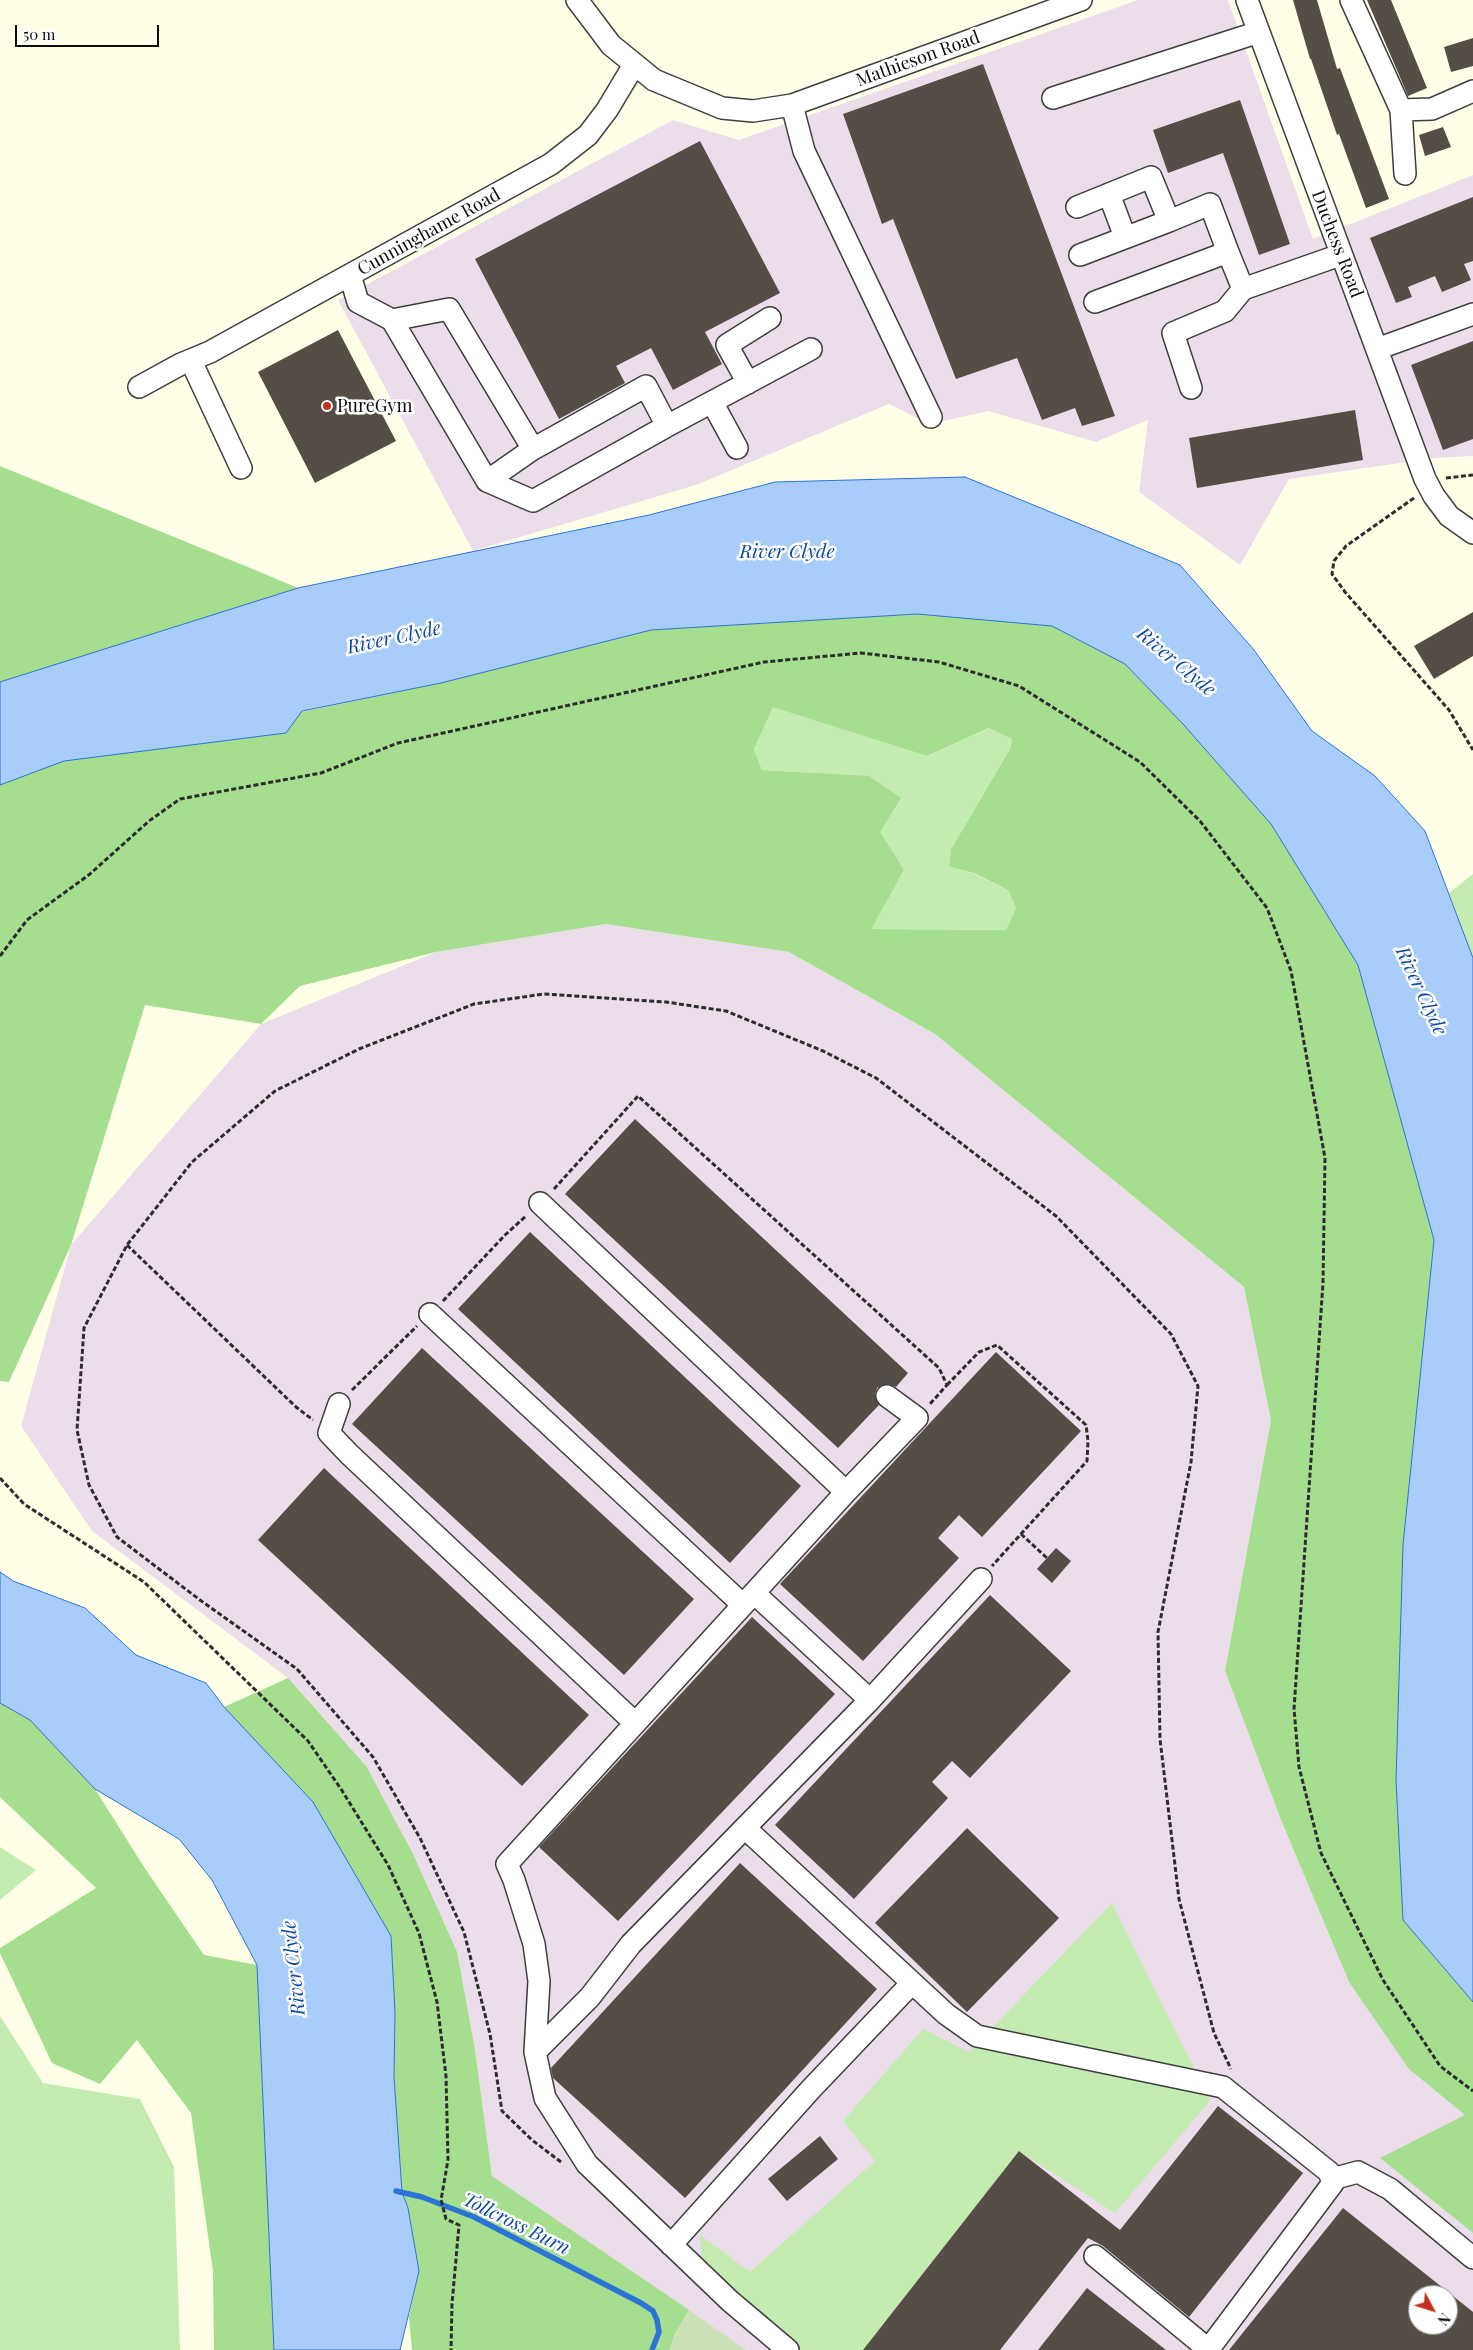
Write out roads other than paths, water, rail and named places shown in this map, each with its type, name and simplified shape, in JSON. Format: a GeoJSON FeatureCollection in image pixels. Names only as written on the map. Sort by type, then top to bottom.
{"type":"FeatureCollection","features":[{"type":"Feature","properties":{"kind":"street","name":"Mathieson Road"},"geometry":{"type":"LineString","coordinates":[[577,0],[612,45],[654,80],[722,108],[753,111],[792,105],[1081,0]]}},
{"type":"Feature","properties":{"kind":"street","name":"Duchess Road"},"geometry":{"type":"LineString","coordinates":[[1247,0],[1340,255],[1429,488],[1449,516],[1473,533]]}},
{"type":"Feature","properties":{"kind":"street"},"geometry":{"type":"LineString","coordinates":[[1351,0],[1401,110],[1404,174]]}},
{"type":"Feature","properties":{"kind":"street"},"geometry":{"type":"LineString","coordinates":[[1054,98],[1259,32]]}},
{"type":"Feature","properties":{"kind":"street","name":"Cunninghame Road"},"geometry":{"type":"LineString","coordinates":[[138,387],[181,364],[191,361],[551,164],[588,135],[607,110],[634,65]]}},
{"type":"Feature","properties":{"kind":"street"},"geometry":{"type":"LineString","coordinates":[[1401,110],[1432,109],[1473,91]]}},
{"type":"Feature","properties":{"kind":"street"},"geometry":{"type":"LineString","coordinates":[[792,105],[804,151],[931,417]]}},
{"type":"Feature","properties":{"kind":"street"},"geometry":{"type":"LineString","coordinates":[[1077,207],[1152,177],[1169,221]]}},
{"type":"Feature","properties":{"kind":"street"},"geometry":{"type":"LineString","coordinates":[[1109,194],[1125,237]]}},
{"type":"Feature","properties":{"kind":"street"},"geometry":{"type":"LineString","coordinates":[[1080,255],[1210,204],[1243,289]]}},
{"type":"Feature","properties":{"kind":"street"},"geometry":{"type":"LineString","coordinates":[[1095,302],[1228,252]]}},
{"type":"Feature","properties":{"kind":"street"},"geometry":{"type":"LineString","coordinates":[[1191,388],[1173,333],[1226,311],[1243,289],[1340,255]]}},
{"type":"Feature","properties":{"kind":"street"},"geometry":{"type":"LineString","coordinates":[[350,275],[358,302],[392,320],[486,481],[533,501],[667,426],[812,349]]}},
{"type":"Feature","properties":{"kind":"street"},"geometry":{"type":"LineString","coordinates":[[392,320],[449,309],[533,449]]}},
{"type":"Feature","properties":{"kind":"street"},"geometry":{"type":"LineString","coordinates":[[1376,349],[1473,314]]}},
{"type":"Feature","properties":{"kind":"street"},"geometry":{"type":"LineString","coordinates":[[748,383],[727,345],[770,318]]}},
{"type":"Feature","properties":{"kind":"street"},"geometry":{"type":"LineString","coordinates":[[191,361],[241,468]]}},
{"type":"Feature","properties":{"kind":"street"},"geometry":{"type":"LineString","coordinates":[[486,481],[533,449],[646,386],[667,426]]}},
{"type":"Feature","properties":{"kind":"street"},"geometry":{"type":"LineString","coordinates":[[712,402],[737,448]]}},
{"type":"Feature","properties":{"kind":"street"},"geometry":{"type":"LineString","coordinates":[[540,1203],[846,1492]]}},
{"type":"Feature","properties":{"kind":"street"},"geometry":{"type":"LineString","coordinates":[[430,1314],[748,1599],[870,1700]]}},
{"type":"Feature","properties":{"kind":"street"},"geometry":{"type":"LineString","coordinates":[[788,2350],[730,2301],[586,2164],[545,2098],[535,2052],[539,1981],[534,1944],[514,1880],[507,1864],[846,1492],[917,1418],[887,1396]]}},
{"type":"Feature","properties":{"kind":"street"},"geometry":{"type":"LineString","coordinates":[[339,1404],[329,1432],[349,1454],[635,1723]]}},
{"type":"Feature","properties":{"kind":"street"},"geometry":{"type":"LineString","coordinates":[[535,2052],[590,1997],[631,1944],[870,1700],[980,1579]]}},
{"type":"Feature","properties":{"kind":"street"},"geometry":{"type":"LineString","coordinates":[[745,1828],[946,2014],[977,2036],[1223,2086],[1329,2172],[1334,2183],[1208,2350],[1095,2256]]}},
{"type":"Feature","properties":{"kind":"street"},"geometry":{"type":"LineString","coordinates":[[671,2245],[811,2089],[912,1983]]}},
{"type":"Feature","properties":{"kind":"street"},"geometry":{"type":"LineString","coordinates":[[1332,2179],[1358,2172],[1390,2189],[1473,2258]]}},
{"type":"Feature","properties":{"kind":"water","name":"River Clyde"},"geometry":{"type":"Polygon","coordinates":[[[965,477],[1180,565],[1254,650],[1312,731],[1375,776],[1425,831],[1473,958],[1473,2002],[1403,1920],[1396,1780],[1403,1545],[1434,1240],[1358,965],[1271,824],[1183,724],[1125,664],[1052,626],[917,614],[651,630],[441,683],[302,711],[286,733],[64,761],[0,785],[0,682],[298,588],[649,515],[775,482],[965,477]]]}},
{"type":"Feature","properties":{"kind":"water","name":"River Clyde"},"geometry":{"type":"Polygon","coordinates":[[[0,1572],[13,1581],[85,1608],[136,1655],[206,1683],[224,1707],[313,1802],[391,1936],[395,2013],[394,2077],[402,2192],[408,2208],[419,2271],[400,2350],[274,2350],[257,1965],[212,1880],[179,1839],[95,1789],[30,1720],[0,1703],[0,1572]]]}},
{"type":"Feature","properties":{"kind":"waterway","name":"Tollcross Burn"},"geometry":{"type":"LineString","coordinates":[[396,2191],[422,2197],[474,2217],[641,2303],[653,2311],[657,2320],[659,2332],[652,2350]]}},
{"type":"Feature","properties":{"kind":"place","name":"PureGym"},"geometry":{"type":"Point","coordinates":[327,406]}}]}
